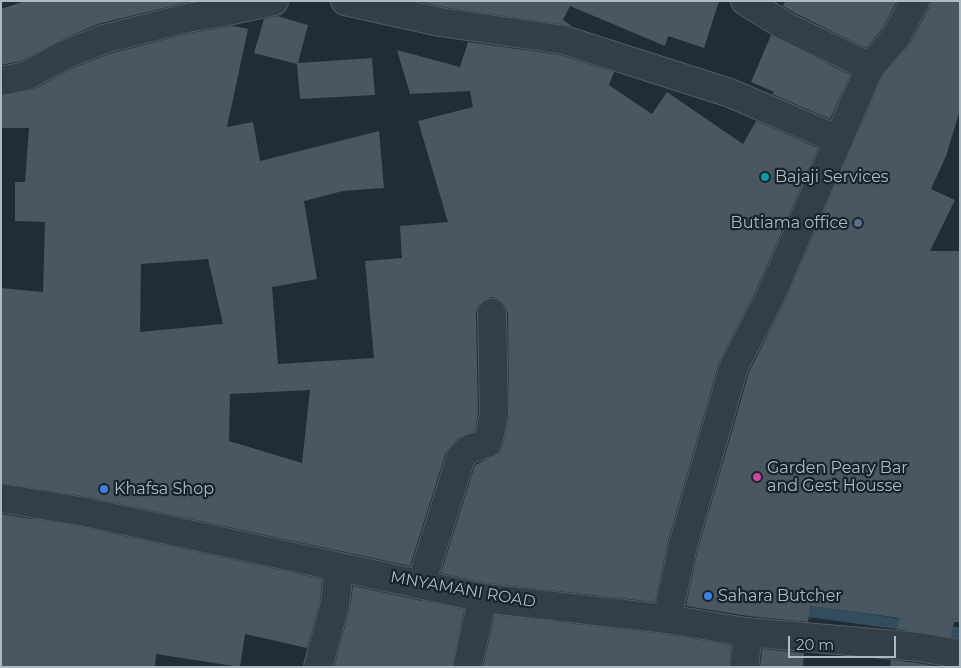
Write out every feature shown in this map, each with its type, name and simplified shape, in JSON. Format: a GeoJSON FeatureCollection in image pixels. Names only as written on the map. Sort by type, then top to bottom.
{"type":"FeatureCollection","features":[{"type":"Feature","properties":{"kind":"street"},"geometry":{"type":"LineString","coordinates":[[1,80],[26,76],[64,55],[104,39],[187,18],[274,1]]}},
{"type":"Feature","properties":{"kind":"street"},"geometry":{"type":"LineString","coordinates":[[345,1],[440,22],[564,40],[730,93],[839,140]]}},
{"type":"Feature","properties":{"kind":"street"},"geometry":{"type":"LineString","coordinates":[[745,1],[787,27],[870,67]]}},
{"type":"Feature","properties":{"kind":"street"},"geometry":{"type":"LineString","coordinates":[[667,619],[683,545],[734,366],[771,295],[870,67],[895,38],[915,1]]}},
{"type":"Feature","properties":{"kind":"street"},"geometry":{"type":"LineString","coordinates":[[421,584],[461,457],[469,449],[488,443],[494,414],[492,313]]}},
{"type":"Feature","properties":{"kind":"street","name":"MNYAMANI ROAD"},"geometry":{"type":"LineString","coordinates":[[1,498],[85,512],[483,598],[667,619],[746,632],[919,646],[960,654]]}},
{"type":"Feature","properties":{"kind":"street"},"geometry":{"type":"LineString","coordinates":[[318,667],[335,604],[339,568]]}},
{"type":"Feature","properties":{"kind":"street"},"geometry":{"type":"LineString","coordinates":[[467,667],[483,598]]}},
{"type":"Feature","properties":{"kind":"street"},"geometry":{"type":"LineString","coordinates":[[744,667],[746,632]]}},
{"type":"Feature","properties":{"kind":"building"},"geometry":{"type":"Polygon","coordinates":[[[25,1],[192,1],[98,24],[58,41],[21,61],[1,65],[1,9],[25,1]]]}},
{"type":"Feature","properties":{"kind":"building"},"geometry":{"type":"Polygon","coordinates":[[[419,1],[719,1],[704,48],[668,36],[665,46],[570,6],[563,20],[572,26],[443,7],[419,1]]]}},
{"type":"Feature","properties":{"kind":"building"},"geometry":{"type":"Polygon","coordinates":[[[785,1],[897,1],[882,29],[866,48],[795,13],[783,6],[785,1]]]}},
{"type":"Feature","properties":{"kind":"building"},"geometry":{"type":"Polygon","coordinates":[[[931,1],[960,1],[960,110],[946,156],[931,189],[955,200],[930,251],[960,251],[960,622],[954,622],[951,637],[897,629],[900,618],[810,606],[808,622],[748,616],[686,606],[698,549],[749,372],[785,301],[883,75],[909,45],[931,1]]]}},
{"type":"Feature","properties":{"kind":"building"},"geometry":{"type":"Polygon","coordinates":[[[277,16],[308,25],[298,63],[372,58],[375,95],[300,99],[297,64],[254,53],[264,19],[277,16]]]}},
{"type":"Feature","properties":{"kind":"building"},"geometry":{"type":"Polygon","coordinates":[[[233,26],[248,29],[227,127],[253,122],[260,161],[379,131],[384,188],[343,191],[304,201],[317,279],[272,287],[278,364],[374,358],[365,261],[402,258],[400,226],[448,222],[418,121],[473,107],[470,91],[410,94],[397,50],[460,67],[468,42],[560,55],[614,72],[609,85],[652,114],[667,92],[743,144],[756,121],[818,148],[757,288],[719,362],[668,541],[655,602],[486,583],[441,573],[475,465],[500,453],[509,417],[508,313],[505,305],[499,299],[492,297],[484,300],[478,306],[476,313],[478,413],[475,431],[458,438],[446,452],[410,566],[88,497],[1,483],[1,288],[43,292],[45,222],[15,221],[15,182],[25,182],[29,128],[1,128],[1,96],[33,90],[71,69],[109,54],[190,33],[233,26]],[[208,259],[141,264],[140,332],[223,324],[208,259]],[[310,390],[230,394],[229,441],[302,463],[310,390]]]}},
{"type":"Feature","properties":{"kind":"building"},"geometry":{"type":"Polygon","coordinates":[[[771,35],[850,75],[830,119],[772,94],[774,92],[751,82],[771,35]]]}},
{"type":"Feature","properties":{"kind":"building"},"geometry":{"type":"Polygon","coordinates":[[[1,514],[82,527],[322,579],[320,601],[307,648],[245,634],[240,667],[156,654],[155,667],[1,667],[1,514]]]}},
{"type":"Feature","properties":{"kind":"building"},"geometry":{"type":"Polygon","coordinates":[[[353,586],[464,610],[452,667],[334,667],[350,608],[353,586]]]}},
{"type":"Feature","properties":{"kind":"building"},"geometry":{"type":"Polygon","coordinates":[[[495,615],[665,634],[731,645],[729,667],[483,667],[495,615]]]}},
{"type":"Feature","properties":{"kind":"building"},"geometry":{"type":"Polygon","coordinates":[[[762,649],[804,653],[803,667],[760,667],[762,649]]]}},
{"type":"Feature","properties":{"kind":"building"},"geometry":{"type":"Polygon","coordinates":[[[891,660],[917,663],[942,667],[890,667],[891,660]]]}},
{"type":"Feature","properties":{"kind":"waterway"},"geometry":{"type":"LineString","coordinates":[[39,517],[84,529]]}},
{"type":"Feature","properties":{"kind":"waterway"},"geometry":{"type":"LineString","coordinates":[[427,603],[475,609]]}},
{"type":"Feature","properties":{"kind":"waterway"},"geometry":{"type":"LineString","coordinates":[[795,613],[813,612],[914,626]]}},
{"type":"Feature","properties":{"kind":"waterway"},"geometry":{"type":"LineString","coordinates":[[499,613],[528,618],[550,618]]}},
{"type":"Feature","properties":{"kind":"waterway"},"geometry":{"type":"LineString","coordinates":[[937,630],[960,633]]}},
{"type":"Feature","properties":{"kind":"place","name":"Bajaji Services"},"geometry":{"type":"Point","coordinates":[765,177]}},
{"type":"Feature","properties":{"kind":"place","name":"Butiama office"},"geometry":{"type":"Point","coordinates":[858,223]}},
{"type":"Feature","properties":{"kind":"place","name":"Garden Peary Bar and Gest Housse"},"geometry":{"type":"Point","coordinates":[757,477]}},
{"type":"Feature","properties":{"kind":"place","name":"Khafsa Shop"},"geometry":{"type":"Point","coordinates":[104,489]}},
{"type":"Feature","properties":{"kind":"place","name":"Sahara Butcher"},"geometry":{"type":"Point","coordinates":[708,596]}}]}
